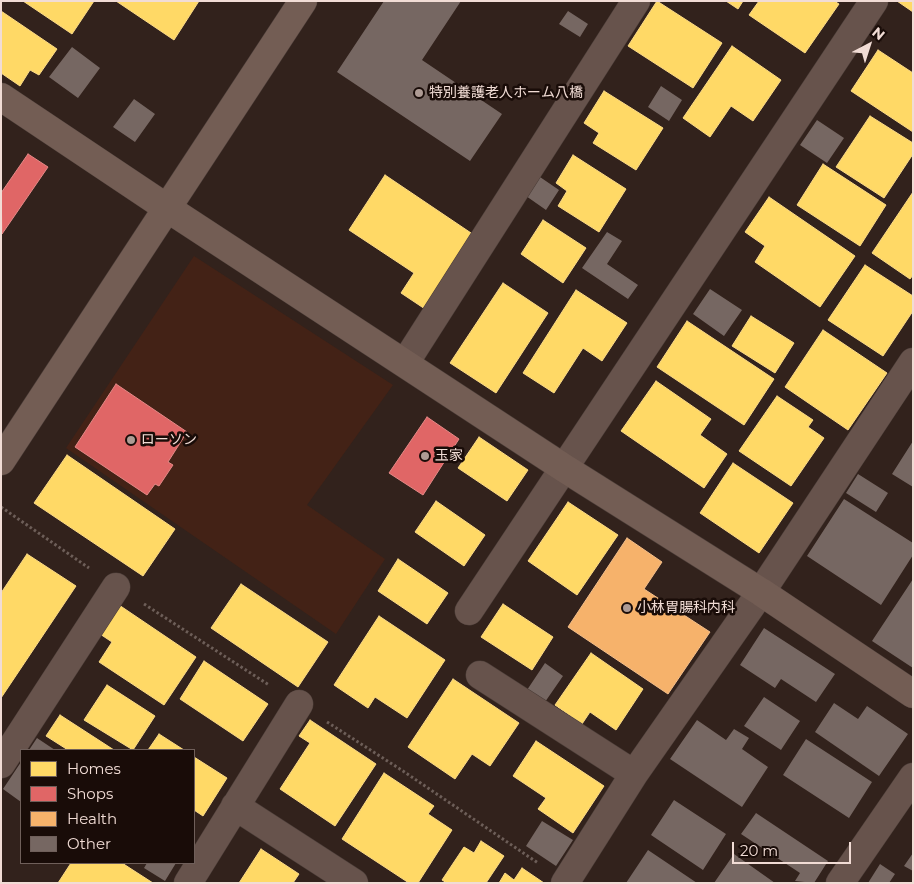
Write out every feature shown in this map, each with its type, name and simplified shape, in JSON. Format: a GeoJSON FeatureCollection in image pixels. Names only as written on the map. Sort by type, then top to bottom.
{"type":"FeatureCollection","features":[{"type":"Feature","properties":{"kind":"street"},"geometry":{"type":"LineString","coordinates":[[1,461],[303,1]]}},
{"type":"Feature","properties":{"kind":"street"},"geometry":{"type":"LineString","coordinates":[[405,363],[636,1]]}},
{"type":"Feature","properties":{"kind":"street"},"geometry":{"type":"LineString","coordinates":[[468,611],[874,1]]}},
{"type":"Feature","properties":{"kind":"street"},"geometry":{"type":"LineString","coordinates":[[1,97],[564,468],[760,592],[913,694]]}},
{"type":"Feature","properties":{"kind":"street"},"geometry":{"type":"LineString","coordinates":[[565,883],[634,774],[760,592],[913,362]]}},
{"type":"Feature","properties":{"kind":"street"},"geometry":{"type":"LineString","coordinates":[[1,764],[116,587]]}},
{"type":"Feature","properties":{"kind":"street"},"geometry":{"type":"LineString","coordinates":[[480,675],[634,774]]}},
{"type":"Feature","properties":{"kind":"street"},"geometry":{"type":"LineString","coordinates":[[188,883],[299,704]]}},
{"type":"Feature","properties":{"kind":"street"},"geometry":{"type":"LineString","coordinates":[[840,883],[913,777]]}},
{"type":"Feature","properties":{"kind":"street"},"geometry":{"type":"LineString","coordinates":[[235,806],[354,883]]}},
{"type":"Feature","properties":{"kind":"shaded area"},"geometry":{"type":"Polygon","coordinates":[[[194,256],[393,385],[307,505],[385,559],[336,634],[66,448],[194,256]]]}},
{"type":"Feature","properties":{"kind":"building: Homes"},"geometry":{"type":"Polygon","coordinates":[[[23,1],[94,1],[72,34],[23,1]]]}},
{"type":"Feature","properties":{"kind":"building: Homes"},"geometry":{"type":"Polygon","coordinates":[[[116,1],[199,1],[174,40],[116,1]]]}},
{"type":"Feature","properties":{"kind":"building: Homes"},"geometry":{"type":"Polygon","coordinates":[[[657,1],[722,43],[693,88],[628,46],[657,1]]]}},
{"type":"Feature","properties":{"kind":"building: Homes"},"geometry":{"type":"Polygon","coordinates":[[[726,1],[743,1],[738,9],[726,1]]]}},
{"type":"Feature","properties":{"kind":"building: Homes"},"geometry":{"type":"Polygon","coordinates":[[[759,1],[834,1],[839,4],[805,53],[749,15],[759,1]]]}},
{"type":"Feature","properties":{"kind":"building: Homes"},"geometry":{"type":"Polygon","coordinates":[[[897,1],[913,1],[913,12],[897,1]]]}},
{"type":"Feature","properties":{"kind":"building: Homes"},"geometry":{"type":"Polygon","coordinates":[[[1,11],[57,49],[39,75],[30,70],[20,86],[1,73],[1,11]]]}},
{"type":"Feature","properties":{"kind":"building: Homes"},"geometry":{"type":"Polygon","coordinates":[[[732,46],[781,80],[753,121],[731,106],[710,137],[683,118],[732,46]]]}},
{"type":"Feature","properties":{"kind":"building: Homes"},"geometry":{"type":"Polygon","coordinates":[[[878,50],[913,73],[913,132],[851,91],[878,50]]]}},
{"type":"Feature","properties":{"kind":"building: Homes"},"geometry":{"type":"Polygon","coordinates":[[[604,91],[663,128],[636,170],[593,143],[599,133],[584,123],[604,91]]]}},
{"type":"Feature","properties":{"kind":"building: Homes"},"geometry":{"type":"Polygon","coordinates":[[[870,116],[913,143],[913,154],[884,198],[836,167],[870,116]]]}},
{"type":"Feature","properties":{"kind":"building: Homes"},"geometry":{"type":"Polygon","coordinates":[[[573,155],[626,189],[599,232],[558,206],[567,191],[556,183],[573,155]]]}},
{"type":"Feature","properties":{"kind":"building: Homes"},"geometry":{"type":"Polygon","coordinates":[[[823,164],[886,205],[860,246],[797,205],[823,164]]]}},
{"type":"Feature","properties":{"kind":"building: Homes"},"geometry":{"type":"Polygon","coordinates":[[[385,175],[474,235],[425,309],[401,293],[414,273],[349,230],[385,175]]]}},
{"type":"Feature","properties":{"kind":"building: Homes"},"geometry":{"type":"Polygon","coordinates":[[[913,192],[913,275],[910,279],[872,253],[913,192]]]}},
{"type":"Feature","properties":{"kind":"building: Homes"},"geometry":{"type":"Polygon","coordinates":[[[769,197],[855,256],[820,307],[755,262],[765,246],[745,232],[769,197]]]}},
{"type":"Feature","properties":{"kind":"building: Homes"},"geometry":{"type":"Polygon","coordinates":[[[543,220],[586,248],[563,283],[521,254],[543,220]]]}},
{"type":"Feature","properties":{"kind":"building: Homes"},"geometry":{"type":"Polygon","coordinates":[[[865,265],[913,296],[913,311],[883,356],[828,320],[865,265]]]}},
{"type":"Feature","properties":{"kind":"building: Homes"},"geometry":{"type":"Polygon","coordinates":[[[503,283],[548,313],[496,393],[450,363],[503,283]]]}},
{"type":"Feature","properties":{"kind":"building: Homes"},"geometry":{"type":"Polygon","coordinates":[[[576,290],[627,323],[602,361],[583,348],[554,393],[523,373],[576,290]]]}},
{"type":"Feature","properties":{"kind":"building: Homes"},"geometry":{"type":"Polygon","coordinates":[[[751,316],[794,343],[775,373],[732,346],[751,316]]]}},
{"type":"Feature","properties":{"kind":"building: Homes"},"geometry":{"type":"Polygon","coordinates":[[[687,321],[774,379],[744,425],[657,367],[687,321]]]}},
{"type":"Feature","properties":{"kind":"building: Homes"},"geometry":{"type":"Polygon","coordinates":[[[823,330],[887,373],[848,430],[785,387],[823,330]]]}},
{"type":"Feature","properties":{"kind":"building: Homes"},"geometry":{"type":"Polygon","coordinates":[[[656,381],[711,419],[700,435],[727,454],[704,488],[621,431],[656,381]]]}},
{"type":"Feature","properties":{"kind":"building: Homes"},"geometry":{"type":"Polygon","coordinates":[[[777,396],[813,420],[808,427],[824,438],[791,486],[739,451],[777,396]]]}},
{"type":"Feature","properties":{"kind":"building: Homes"},"geometry":{"type":"Polygon","coordinates":[[[479,437],[528,470],[507,501],[458,468],[479,437]]]}},
{"type":"Feature","properties":{"kind":"building: Homes"},"geometry":{"type":"Polygon","coordinates":[[[67,455],[175,529],[143,576],[34,503],[67,455]]]}},
{"type":"Feature","properties":{"kind":"building: Homes"},"geometry":{"type":"Polygon","coordinates":[[[733,463],[793,503],[759,553],[700,513],[733,463]]]}},
{"type":"Feature","properties":{"kind":"building: Homes"},"geometry":{"type":"Polygon","coordinates":[[[436,501],[485,535],[464,566],[415,532],[436,501]]]}},
{"type":"Feature","properties":{"kind":"building: Homes"},"geometry":{"type":"Polygon","coordinates":[[[568,502],[618,535],[577,595],[528,561],[568,502]]]}},
{"type":"Feature","properties":{"kind":"building: Homes"},"geometry":{"type":"Polygon","coordinates":[[[27,554],[76,586],[1,698],[1,593],[27,554]]]}},
{"type":"Feature","properties":{"kind":"building: Homes"},"geometry":{"type":"Polygon","coordinates":[[[398,559],[448,593],[427,624],[378,591],[398,559]]]}},
{"type":"Feature","properties":{"kind":"building: Homes"},"geometry":{"type":"Polygon","coordinates":[[[241,584],[328,642],[298,687],[211,628],[241,584]]]}},
{"type":"Feature","properties":{"kind":"building: Homes"},"geometry":{"type":"Polygon","coordinates":[[[503,604],[553,637],[532,670],[481,637],[503,604]]]}},
{"type":"Feature","properties":{"kind":"building: Homes"},"geometry":{"type":"Polygon","coordinates":[[[119,605],[196,657],[164,705],[99,662],[112,642],[100,634],[119,605]]]}},
{"type":"Feature","properties":{"kind":"building: Homes"},"geometry":{"type":"Polygon","coordinates":[[[379,616],[445,660],[407,718],[375,697],[368,708],[334,685],[379,616]]]}},
{"type":"Feature","properties":{"kind":"building: Homes"},"geometry":{"type":"Polygon","coordinates":[[[591,653],[643,689],[616,730],[590,712],[582,724],[555,705],[591,653]]]}},
{"type":"Feature","properties":{"kind":"building: Homes"},"geometry":{"type":"Polygon","coordinates":[[[204,661],[268,704],[243,741],[180,699],[204,661]]]}},
{"type":"Feature","properties":{"kind":"building: Homes"},"geometry":{"type":"Polygon","coordinates":[[[453,679],[519,723],[490,766],[472,754],[455,779],[408,747],[453,679]]]}},
{"type":"Feature","properties":{"kind":"building: Homes"},"geometry":{"type":"Polygon","coordinates":[[[107,685],[155,716],[134,749],[84,720],[107,685]]]}},
{"type":"Feature","properties":{"kind":"building: Homes"},"geometry":{"type":"Polygon","coordinates":[[[60,715],[112,749],[66,749],[46,736],[60,715]]]}},
{"type":"Feature","properties":{"kind":"building: Homes"},"geometry":{"type":"Polygon","coordinates":[[[310,720],[376,764],[335,826],[280,789],[310,743],[299,736],[310,720]]]}},
{"type":"Feature","properties":{"kind":"building: Homes"},"geometry":{"type":"Polygon","coordinates":[[[159,734],[182,749],[149,749],[159,734]]]}},
{"type":"Feature","properties":{"kind":"building: Homes"},"geometry":{"type":"Polygon","coordinates":[[[536,741],[604,786],[573,833],[538,809],[546,798],[513,776],[536,741]]]}},
{"type":"Feature","properties":{"kind":"building: Homes"},"geometry":{"type":"Polygon","coordinates":[[[195,758],[227,778],[203,816],[195,811],[195,758]]]}},
{"type":"Feature","properties":{"kind":"building: Homes"},"geometry":{"type":"Polygon","coordinates":[[[384,773],[434,806],[428,814],[452,830],[418,883],[409,883],[342,839],[384,773]]]}},
{"type":"Feature","properties":{"kind":"building: Homes"},"geometry":{"type":"Polygon","coordinates":[[[481,841],[504,856],[486,883],[447,883],[442,880],[464,847],[474,853],[481,841]]]}},
{"type":"Feature","properties":{"kind":"building: Homes"},"geometry":{"type":"Polygon","coordinates":[[[261,849],[299,874],[293,883],[239,883],[261,849]]]}},
{"type":"Feature","properties":{"kind":"building: Homes"},"geometry":{"type":"Polygon","coordinates":[[[70,864],[124,864],[153,883],[58,883],[70,864]]]}},
{"type":"Feature","properties":{"kind":"building: Homes"},"geometry":{"type":"Polygon","coordinates":[[[522,868],[544,883],[499,883],[505,873],[514,880],[522,868]]]}},
{"type":"Feature","properties":{"kind":"building: Shops"},"geometry":{"type":"Polygon","coordinates":[[[28,154],[48,167],[2,234],[1,193],[28,154]]]}},
{"type":"Feature","properties":{"kind":"building: Shops","name":"ローソン"},"geometry":{"type":"Polygon","coordinates":[[[116,384],[187,432],[168,462],[173,465],[159,486],[155,484],[147,495],[75,447],[116,384]]]}},
{"type":"Feature","properties":{"kind":"building: Shops","name":"玉家"},"geometry":{"type":"Polygon","coordinates":[[[427,417],[459,439],[423,495],[389,473],[427,417]]]}},
{"type":"Feature","properties":{"kind":"building: Health","name":"小林胃腸科内科"},"geometry":{"type":"Polygon","coordinates":[[[627,538],[662,562],[644,589],[710,632],[668,694],[568,627],[627,538]]]}},
{"type":"Feature","properties":{"kind":"building: Other","name":"特別養護老人ホーム八橋"},"geometry":{"type":"Polygon","coordinates":[[[384,1],[461,1],[422,60],[502,114],[470,161],[337,72],[384,1]]]}},
{"type":"Feature","properties":{"kind":"building: Other"},"geometry":{"type":"Polygon","coordinates":[[[568,11],[588,24],[580,37],[559,24],[568,11]]]}},
{"type":"Feature","properties":{"kind":"building: Other"},"geometry":{"type":"Polygon","coordinates":[[[72,47],[100,68],[78,98],[49,77],[72,47]]]}},
{"type":"Feature","properties":{"kind":"building: Other"},"geometry":{"type":"Polygon","coordinates":[[[661,86],[682,100],[669,121],[648,107],[661,86]]]}},
{"type":"Feature","properties":{"kind":"building: Other"},"geometry":{"type":"Polygon","coordinates":[[[134,99],[155,114],[135,142],[113,127],[134,99]]]}},
{"type":"Feature","properties":{"kind":"building: Other"},"geometry":{"type":"Polygon","coordinates":[[[817,120],[844,138],[827,163],[800,145],[817,120]]]}},
{"type":"Feature","properties":{"kind":"building: Other"},"geometry":{"type":"Polygon","coordinates":[[[540,177],[559,190],[546,210],[526,196],[540,177]]]}},
{"type":"Feature","properties":{"kind":"building: Other"},"geometry":{"type":"Polygon","coordinates":[[[607,232],[622,241],[607,264],[638,285],[628,299],[582,268],[607,232]]]}},
{"type":"Feature","properties":{"kind":"building: Other"},"geometry":{"type":"Polygon","coordinates":[[[710,289],[742,310],[724,336],[693,314],[710,289]]]}},
{"type":"Feature","properties":{"kind":"building: Other"},"geometry":{"type":"Polygon","coordinates":[[[913,441],[913,487],[892,474],[913,441]]]}},
{"type":"Feature","properties":{"kind":"building: Other"},"geometry":{"type":"Polygon","coordinates":[[[858,474],[888,493],[876,512],[846,493],[858,474]]]}},
{"type":"Feature","properties":{"kind":"building: Other"},"geometry":{"type":"Polygon","coordinates":[[[844,499],[913,543],[913,555],[881,605],[807,556],[844,499]]]}},
{"type":"Feature","properties":{"kind":"building: Other"},"geometry":{"type":"Polygon","coordinates":[[[913,579],[913,668],[872,641],[913,579]]]}},
{"type":"Feature","properties":{"kind":"building: Other"},"geometry":{"type":"Polygon","coordinates":[[[764,628],[835,674],[816,702],[781,679],[775,688],[740,665],[764,628]]]}},
{"type":"Feature","properties":{"kind":"building: Other"},"geometry":{"type":"Polygon","coordinates":[[[545,663],[563,676],[545,702],[527,690],[545,663]]]}},
{"type":"Feature","properties":{"kind":"building: Other"},"geometry":{"type":"Polygon","coordinates":[[[764,697],[800,721],[781,750],[744,726],[764,697]]]}},
{"type":"Feature","properties":{"kind":"building: Other"},"geometry":{"type":"Polygon","coordinates":[[[834,703],[858,719],[867,706],[908,734],[879,776],[815,732],[834,703]]]}},
{"type":"Feature","properties":{"kind":"building: Other"},"geometry":{"type":"Polygon","coordinates":[[[697,720],[726,740],[734,729],[749,738],[742,749],[768,767],[742,807],[670,759],[697,720]]]}},
{"type":"Feature","properties":{"kind":"building: Other"},"geometry":{"type":"Polygon","coordinates":[[[37,738],[54,749],[30,749],[37,738]]]}},
{"type":"Feature","properties":{"kind":"building: Other"},"geometry":{"type":"Polygon","coordinates":[[[806,739],[872,782],[849,818],[783,775],[806,739]]]}},
{"type":"Feature","properties":{"kind":"building: Other"},"geometry":{"type":"Polygon","coordinates":[[[20,764],[20,801],[3,789],[20,764]]]}},
{"type":"Feature","properties":{"kind":"building: Other"},"geometry":{"type":"Polygon","coordinates":[[[674,800],[726,834],[703,870],[651,835],[674,800]]]}},
{"type":"Feature","properties":{"kind":"building: Other"},"geometry":{"type":"Polygon","coordinates":[[[756,813],[828,861],[814,883],[795,881],[800,873],[741,834],[756,813]]]}},
{"type":"Feature","properties":{"kind":"building: Other"},"geometry":{"type":"Polygon","coordinates":[[[542,821],[573,840],[556,866],[526,846],[542,821]]]}},
{"type":"Feature","properties":{"kind":"building: Other"},"geometry":{"type":"Polygon","coordinates":[[[648,850],[697,883],[626,883],[648,850]]]}},
{"type":"Feature","properties":{"kind":"building: Other"},"geometry":{"type":"Polygon","coordinates":[[[913,853],[913,871],[904,866],[913,853]]]}},
{"type":"Feature","properties":{"kind":"building: Other"},"geometry":{"type":"Polygon","coordinates":[[[734,854],[775,883],[714,883],[734,854]]]}},
{"type":"Feature","properties":{"kind":"building: Other"},"geometry":{"type":"Polygon","coordinates":[[[146,864],[175,864],[165,881],[144,868],[146,864]]]}},
{"type":"Feature","properties":{"kind":"building: Other"},"geometry":{"type":"Polygon","coordinates":[[[880,864],[895,874],[889,883],[868,883],[880,864]]]}},
{"type":"Feature","properties":{"kind":"place","name":"特別養護老人ホーム八橋"},"geometry":{"type":"Point","coordinates":[419,93]}},
{"type":"Feature","properties":{"kind":"place","name":"ローソン"},"geometry":{"type":"Point","coordinates":[131,440]}},
{"type":"Feature","properties":{"kind":"place","name":"玉家"},"geometry":{"type":"Point","coordinates":[425,456]}},
{"type":"Feature","properties":{"kind":"place","name":"小林胃腸科内科"},"geometry":{"type":"Point","coordinates":[627,608]}}]}
